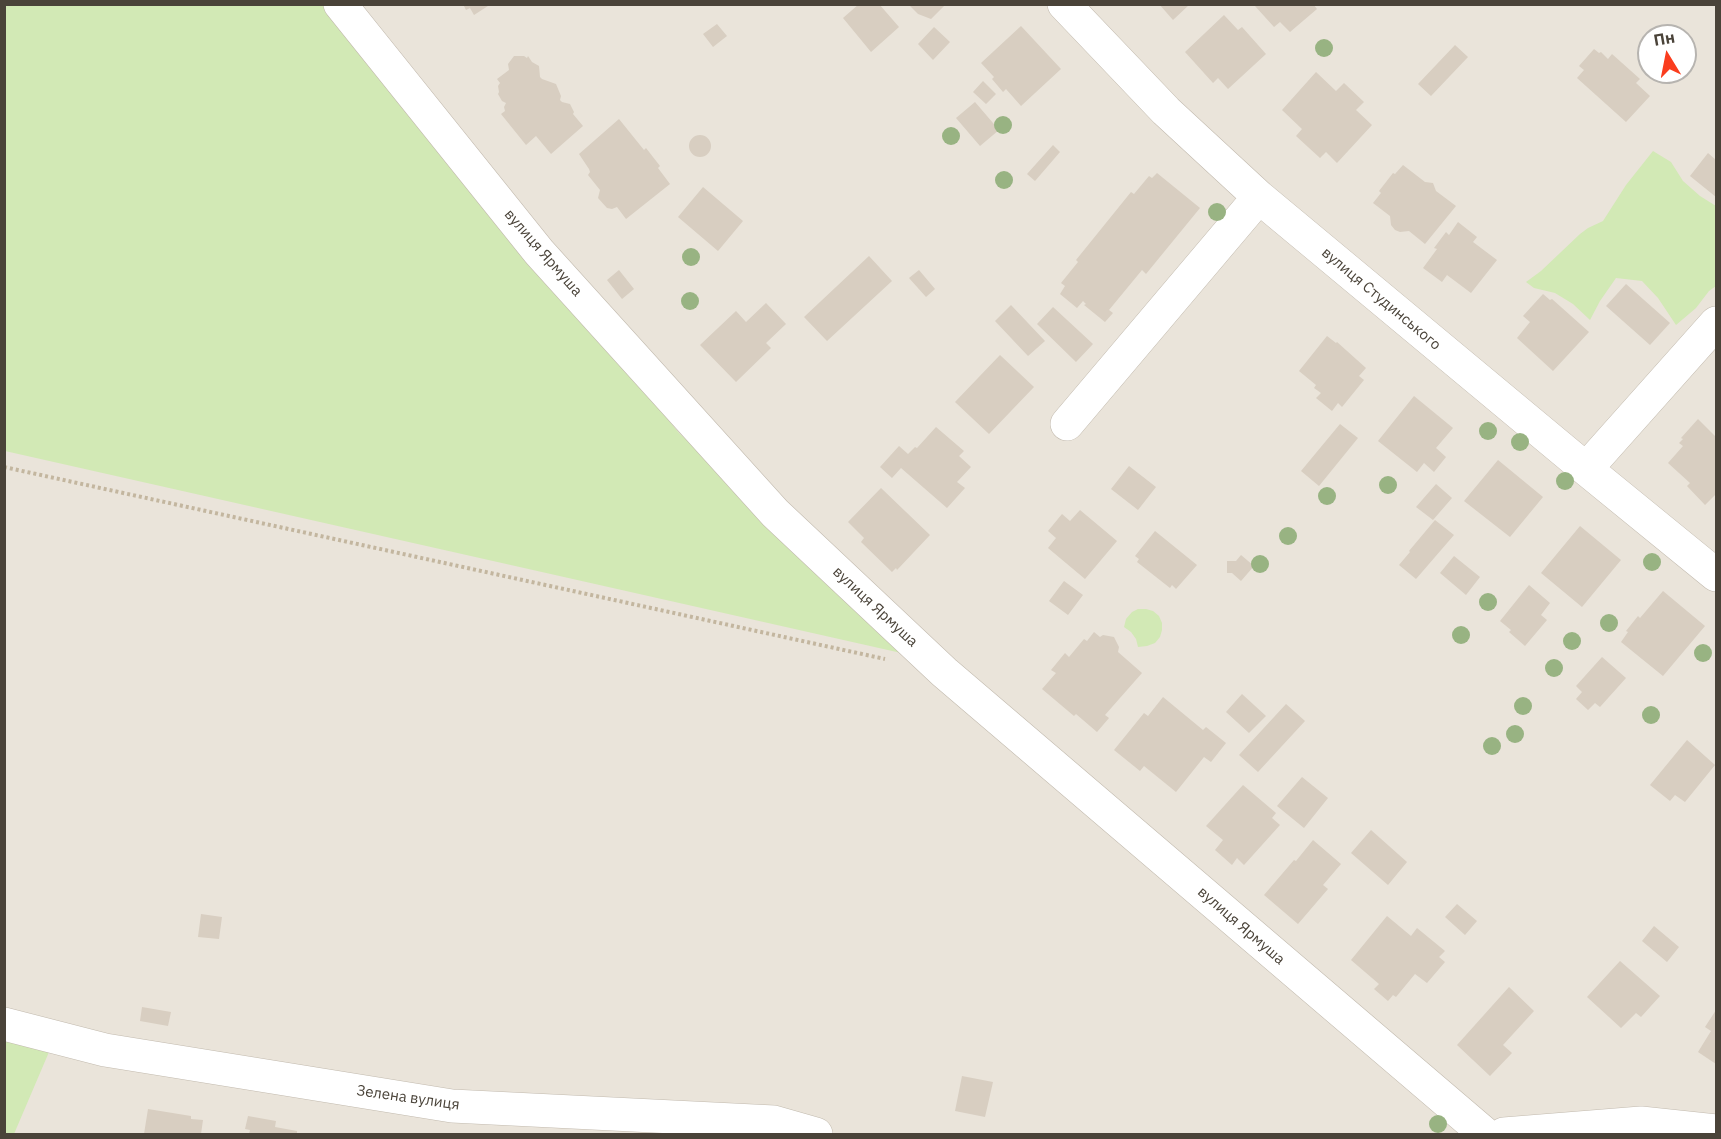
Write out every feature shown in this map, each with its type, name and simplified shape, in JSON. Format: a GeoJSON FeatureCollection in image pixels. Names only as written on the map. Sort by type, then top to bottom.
{"type":"FeatureCollection","features":[{"type":"Feature","properties":{"kind":"street","name":"вулиця Ярмуша"},"geometry":{"type":"LineString","coordinates":[[340,4],[539,252],[775,513],[944,672],[1485,1134]]}},
{"type":"Feature","properties":{"kind":"street","name":"вулиця Студинського"},"geometry":{"type":"LineString","coordinates":[[1064,4],[1166,111],[1259,197],[1716,575]]}},
{"type":"Feature","properties":{"kind":"street"},"geometry":{"type":"LineString","coordinates":[[1067,424],[1259,197]]}},
{"type":"Feature","properties":{"kind":"street"},"geometry":{"type":"LineString","coordinates":[[1586,469],[1716,323]]}},
{"type":"Feature","properties":{"kind":"street","name":"Зелена вулиця"},"geometry":{"type":"LineString","coordinates":[[4,1024],[105,1050],[452,1106],[774,1122],[816,1134]]}},
{"type":"Feature","properties":{"kind":"street"},"geometry":{"type":"LineString","coordinates":[[1504,1134],[1641,1124],[1716,1131]]}},
{"type":"Feature","properties":{"kind":"path"},"geometry":{"type":"LineString","coordinates":[[4,466],[886,659]]}},
{"type":"Feature","properties":{"kind":"shaded area"},"geometry":{"type":"Polygon","coordinates":[[[5,5],[1716,5],[1716,1134],[5,1134],[5,5]]]}},
{"type":"Feature","properties":{"kind":"green space"},"geometry":{"type":"Polygon","coordinates":[[[5,5],[331,5],[679,433],[912,644],[910,655],[5,451],[5,5]]]}},
{"type":"Feature","properties":{"kind":"green space"},"geometry":{"type":"Polygon","coordinates":[[[1653,151],[1671,162],[1683,181],[1716,206],[1716,286],[1709,291],[1696,308],[1676,325],[1658,298],[1642,281],[1616,278],[1590,320],[1573,304],[1555,293],[1534,288],[1526,282],[1580,234],[1603,221],[1626,185],[1653,151]]]}},
{"type":"Feature","properties":{"kind":"green space"},"geometry":{"type":"Polygon","coordinates":[[[1138,609],[1153,611],[1162,623],[1160,637],[1155,643],[1147,646],[1138,647],[1136,639],[1124,627],[1126,619],[1138,609]]]}},
{"type":"Feature","properties":{"kind":"green space"},"geometry":{"type":"Polygon","coordinates":[[[4,1040],[49,1052],[14,1134],[5,1134],[4,1040]]]}},
{"type":"Feature","properties":{"kind":"building"},"geometry":{"type":"Polygon","coordinates":[[[463,4],[491,4],[474,15],[470,8],[466,10],[463,4]]]}},
{"type":"Feature","properties":{"kind":"building"},"geometry":{"type":"Polygon","coordinates":[[[859,4],[879,4],[899,27],[871,52],[843,18],[859,4]]]}},
{"type":"Feature","properties":{"kind":"building"},"geometry":{"type":"Polygon","coordinates":[[[911,4],[946,4],[931,19],[918,14],[910,6],[911,4]]]}},
{"type":"Feature","properties":{"kind":"building"},"geometry":{"type":"Polygon","coordinates":[[[1159,4],[1190,4],[1173,20],[1159,4]]]}},
{"type":"Feature","properties":{"kind":"building"},"geometry":{"type":"Polygon","coordinates":[[[1257,4],[1313,4],[1317,9],[1290,32],[1280,22],[1274,27],[1255,6],[1257,4]]]}},
{"type":"Feature","properties":{"kind":"building"},"geometry":{"type":"Polygon","coordinates":[[[1224,15],[1238,30],[1242,27],[1266,54],[1228,89],[1218,78],[1213,83],[1185,52],[1224,15]]]}},
{"type":"Feature","properties":{"kind":"building"},"geometry":{"type":"Polygon","coordinates":[[[717,24],[727,36],[713,47],[703,34],[717,24]]]}},
{"type":"Feature","properties":{"kind":"building"},"geometry":{"type":"Polygon","coordinates":[[[1021,26],[1061,69],[1021,106],[1006,89],[1003,92],[992,79],[994,77],[981,63],[1021,26]]]}},
{"type":"Feature","properties":{"kind":"building"},"geometry":{"type":"Polygon","coordinates":[[[934,27],[950,42],[933,60],[918,44],[934,27]]]}},
{"type":"Feature","properties":{"kind":"building"},"geometry":{"type":"Polygon","coordinates":[[[1455,45],[1468,57],[1431,96],[1418,84],[1455,45]]]}},
{"type":"Feature","properties":{"kind":"building"},"geometry":{"type":"Polygon","coordinates":[[[1594,49],[1608,59],[1612,54],[1637,76],[1636,83],[1650,96],[1626,122],[1577,78],[1584,70],[1579,66],[1594,49]]]}},
{"type":"Feature","properties":{"kind":"building"},"geometry":{"type":"Polygon","coordinates":[[[514,56],[527,58],[528,56],[539,66],[540,77],[556,84],[561,96],[560,100],[570,104],[573,114],[583,126],[551,154],[536,136],[526,145],[501,114],[505,111],[506,103],[498,94],[500,83],[497,79],[509,70],[508,64],[514,56]]]}},
{"type":"Feature","properties":{"kind":"building"},"geometry":{"type":"Polygon","coordinates":[[[1316,72],[1336,91],[1344,83],[1364,102],[1356,110],[1372,125],[1337,163],[1326,152],[1320,158],[1296,136],[1302,129],[1282,110],[1316,72]]]}},
{"type":"Feature","properties":{"kind":"building"},"geometry":{"type":"Polygon","coordinates":[[[983,81],[996,94],[986,104],[973,92],[983,81]]]}},
{"type":"Feature","properties":{"kind":"building"},"geometry":{"type":"Polygon","coordinates":[[[975,102],[999,130],[980,146],[956,118],[975,102]]]}},
{"type":"Feature","properties":{"kind":"building"},"geometry":{"type":"Polygon","coordinates":[[[619,119],[644,150],[646,148],[670,184],[626,219],[617,207],[607,208],[598,198],[600,190],[588,175],[589,169],[579,154],[619,119]]]}},
{"type":"Feature","properties":{"kind":"building"},"geometry":{"type":"Polygon","coordinates":[[[700,135],[708,138],[711,146],[708,154],[700,157],[692,154],[689,146],[692,138],[700,135]]]}},
{"type":"Feature","properties":{"kind":"building"},"geometry":{"type":"Polygon","coordinates":[[[1053,145],[1060,152],[1035,181],[1027,174],[1053,145]]]}},
{"type":"Feature","properties":{"kind":"building"},"geometry":{"type":"Polygon","coordinates":[[[1708,153],[1716,160],[1716,197],[1690,176],[1708,153]]]}},
{"type":"Feature","properties":{"kind":"building"},"geometry":{"type":"Polygon","coordinates":[[[1403,165],[1425,182],[1433,183],[1436,191],[1456,206],[1425,244],[1409,231],[1395,230],[1391,225],[1390,216],[1373,203],[1393,173],[1395,174],[1403,165]]]}},
{"type":"Feature","properties":{"kind":"building"},"geometry":{"type":"Polygon","coordinates":[[[1157,173],[1200,208],[1146,274],[1142,270],[1109,310],[1113,313],[1105,322],[1084,305],[1086,304],[1083,301],[1077,308],[1060,294],[1065,286],[1061,283],[1078,262],[1076,260],[1131,192],[1134,194],[1149,176],[1152,178],[1157,173]]]}},
{"type":"Feature","properties":{"kind":"building"},"geometry":{"type":"Polygon","coordinates":[[[703,187],[743,221],[718,251],[678,217],[703,187]]]}},
{"type":"Feature","properties":{"kind":"building"},"geometry":{"type":"Polygon","coordinates":[[[1458,222],[1477,237],[1473,242],[1497,260],[1471,293],[1447,275],[1442,282],[1423,268],[1446,232],[1449,235],[1458,222]]]}},
{"type":"Feature","properties":{"kind":"building"},"geometry":{"type":"Polygon","coordinates":[[[869,256],[892,281],[827,341],[804,317],[869,256]]]}},
{"type":"Feature","properties":{"kind":"building"},"geometry":{"type":"Polygon","coordinates":[[[619,270],[634,289],[622,299],[607,280],[619,270]]]}},
{"type":"Feature","properties":{"kind":"building"},"geometry":{"type":"Polygon","coordinates":[[[919,270],[935,289],[926,297],[909,278],[919,270]]]}},
{"type":"Feature","properties":{"kind":"building"},"geometry":{"type":"Polygon","coordinates":[[[1626,284],[1670,323],[1650,345],[1606,306],[1626,284]]]}},
{"type":"Feature","properties":{"kind":"building"},"geometry":{"type":"Polygon","coordinates":[[[1543,294],[1550,300],[1552,299],[1589,332],[1553,371],[1517,338],[1530,322],[1523,316],[1543,294]]]}},
{"type":"Feature","properties":{"kind":"building"},"geometry":{"type":"Polygon","coordinates":[[[766,303],[786,324],[766,343],[771,348],[736,382],[700,345],[736,311],[746,322],[766,303]]]}},
{"type":"Feature","properties":{"kind":"building"},"geometry":{"type":"Polygon","coordinates":[[[1011,305],[1045,341],[1028,356],[995,321],[1011,305]]]}},
{"type":"Feature","properties":{"kind":"building"},"geometry":{"type":"Polygon","coordinates":[[[1053,307],[1093,344],[1076,362],[1037,324],[1053,307]]]}},
{"type":"Feature","properties":{"kind":"building"},"geometry":{"type":"Polygon","coordinates":[[[1327,336],[1366,368],[1359,376],[1364,380],[1342,407],[1338,403],[1332,411],[1316,398],[1321,393],[1314,388],[1316,385],[1299,371],[1327,336]]]}},
{"type":"Feature","properties":{"kind":"building"},"geometry":{"type":"Polygon","coordinates":[[[1000,355],[1034,387],[989,434],[955,402],[1000,355]]]}},
{"type":"Feature","properties":{"kind":"building"},"geometry":{"type":"Polygon","coordinates":[[[1414,396],[1453,428],[1436,448],[1446,457],[1434,472],[1424,463],[1417,472],[1378,441],[1414,396]]]}},
{"type":"Feature","properties":{"kind":"building"},"geometry":{"type":"Polygon","coordinates":[[[1698,419],[1716,437],[1716,494],[1705,505],[1687,486],[1690,483],[1668,463],[1683,446],[1679,443],[1683,439],[1681,438],[1698,419]]]}},
{"type":"Feature","properties":{"kind":"building"},"geometry":{"type":"Polygon","coordinates":[[[1340,424],[1358,438],[1319,486],[1301,471],[1340,424]]]}},
{"type":"Feature","properties":{"kind":"building"},"geometry":{"type":"Polygon","coordinates":[[[936,427],[964,451],[959,456],[971,467],[957,482],[965,488],[947,508],[901,468],[892,478],[880,467],[899,446],[908,454],[915,447],[917,448],[936,427]]]}},
{"type":"Feature","properties":{"kind":"building"},"geometry":{"type":"Polygon","coordinates":[[[1498,460],[1543,497],[1510,537],[1464,501],[1498,460]]]}},
{"type":"Feature","properties":{"kind":"building"},"geometry":{"type":"Polygon","coordinates":[[[1129,466],[1156,487],[1138,510],[1111,489],[1129,466]]]}},
{"type":"Feature","properties":{"kind":"building"},"geometry":{"type":"Polygon","coordinates":[[[1436,484],[1452,498],[1433,520],[1416,507],[1436,484]]]}},
{"type":"Feature","properties":{"kind":"building"},"geometry":{"type":"Polygon","coordinates":[[[881,488],[930,535],[897,570],[896,568],[892,572],[861,542],[864,538],[848,522],[881,488]]]}},
{"type":"Feature","properties":{"kind":"building"},"geometry":{"type":"Polygon","coordinates":[[[1080,510],[1117,541],[1085,579],[1048,548],[1056,538],[1048,531],[1062,514],[1070,521],[1080,510]]]}},
{"type":"Feature","properties":{"kind":"building"},"geometry":{"type":"Polygon","coordinates":[[[1435,520],[1454,535],[1416,579],[1399,565],[1435,520]]]}},
{"type":"Feature","properties":{"kind":"building"},"geometry":{"type":"Polygon","coordinates":[[[1580,526],[1621,560],[1582,607],[1541,573],[1580,526]]]}},
{"type":"Feature","properties":{"kind":"building"},"geometry":{"type":"Polygon","coordinates":[[[1155,531],[1197,565],[1176,589],[1172,585],[1170,588],[1137,562],[1139,559],[1135,556],[1155,531]]]}},
{"type":"Feature","properties":{"kind":"building"},"geometry":{"type":"Polygon","coordinates":[[[1241,555],[1254,566],[1241,581],[1232,573],[1227,573],[1227,561],[1236,561],[1241,555]]]}},
{"type":"Feature","properties":{"kind":"building"},"geometry":{"type":"Polygon","coordinates":[[[1454,556],[1480,577],[1466,595],[1440,573],[1454,556]]]}},
{"type":"Feature","properties":{"kind":"building"},"geometry":{"type":"Polygon","coordinates":[[[1064,581],[1083,595],[1068,615],[1049,601],[1064,581]]]}},
{"type":"Feature","properties":{"kind":"building"},"geometry":{"type":"Polygon","coordinates":[[[1529,585],[1550,603],[1541,615],[1547,620],[1525,646],[1500,621],[1529,585]]]}},
{"type":"Feature","properties":{"kind":"building"},"geometry":{"type":"Polygon","coordinates":[[[1663,591],[1705,626],[1663,676],[1621,642],[1628,632],[1626,631],[1638,616],[1640,618],[1663,591]]]}},
{"type":"Feature","properties":{"kind":"building"},"geometry":{"type":"Polygon","coordinates":[[[1094,632],[1100,637],[1103,635],[1114,637],[1119,647],[1118,652],[1142,673],[1105,715],[1109,718],[1097,732],[1042,689],[1056,673],[1051,670],[1065,653],[1069,657],[1084,639],[1087,641],[1094,632]]]}},
{"type":"Feature","properties":{"kind":"building"},"geometry":{"type":"Polygon","coordinates":[[[1602,657],[1626,678],[1600,707],[1595,703],[1588,710],[1576,699],[1582,692],[1576,686],[1602,657]]]}},
{"type":"Feature","properties":{"kind":"building"},"geometry":{"type":"Polygon","coordinates":[[[1242,694],[1266,716],[1249,733],[1226,712],[1242,694]]]}},
{"type":"Feature","properties":{"kind":"building"},"geometry":{"type":"Polygon","coordinates":[[[1163,697],[1203,730],[1206,727],[1226,743],[1211,762],[1204,757],[1176,792],[1144,766],[1140,771],[1114,750],[1144,713],[1148,716],[1163,697]]]}},
{"type":"Feature","properties":{"kind":"building"},"geometry":{"type":"Polygon","coordinates":[[[1286,704],[1305,721],[1258,772],[1239,755],[1286,704]]]}},
{"type":"Feature","properties":{"kind":"building"},"geometry":{"type":"Polygon","coordinates":[[[1687,740],[1715,765],[1685,802],[1675,795],[1670,801],[1650,785],[1687,740]]]}},
{"type":"Feature","properties":{"kind":"building"},"geometry":{"type":"Polygon","coordinates":[[[1302,777],[1328,798],[1304,828],[1277,806],[1302,777]]]}},
{"type":"Feature","properties":{"kind":"building"},"geometry":{"type":"Polygon","coordinates":[[[1243,785],[1276,813],[1272,818],[1280,825],[1244,865],[1237,858],[1232,865],[1215,850],[1223,840],[1206,826],[1243,785]]]}},
{"type":"Feature","properties":{"kind":"building"},"geometry":{"type":"Polygon","coordinates":[[[1371,830],[1407,862],[1388,885],[1351,853],[1371,830]]]}},
{"type":"Feature","properties":{"kind":"building"},"geometry":{"type":"Polygon","coordinates":[[[1313,840],[1341,864],[1323,885],[1328,889],[1298,924],[1264,895],[1313,840]]]}},
{"type":"Feature","properties":{"kind":"building"},"geometry":{"type":"Polygon","coordinates":[[[1457,904],[1477,921],[1465,935],[1445,917],[1457,904]]]}},
{"type":"Feature","properties":{"kind":"building"},"geometry":{"type":"Polygon","coordinates":[[[201,914],[222,917],[219,939],[198,937],[201,914]]]}},
{"type":"Feature","properties":{"kind":"building"},"geometry":{"type":"Polygon","coordinates":[[[1387,916],[1411,936],[1417,928],[1445,951],[1439,957],[1445,962],[1427,983],[1415,974],[1396,997],[1393,995],[1388,1001],[1374,989],[1379,984],[1351,960],[1387,916]]]}},
{"type":"Feature","properties":{"kind":"building"},"geometry":{"type":"Polygon","coordinates":[[[1654,926],[1679,947],[1667,962],[1642,941],[1654,926]]]}},
{"type":"Feature","properties":{"kind":"building"},"geometry":{"type":"Polygon","coordinates":[[[1620,961],[1660,996],[1641,1017],[1636,1013],[1621,1028],[1587,997],[1620,961]]]}},
{"type":"Feature","properties":{"kind":"building"},"geometry":{"type":"Polygon","coordinates":[[[1509,987],[1534,1011],[1503,1045],[1512,1053],[1490,1076],[1457,1045],[1509,987]]]}},
{"type":"Feature","properties":{"kind":"building"},"geometry":{"type":"Polygon","coordinates":[[[142,1007],[171,1012],[168,1026],[140,1021],[142,1007]]]}},
{"type":"Feature","properties":{"kind":"building"},"geometry":{"type":"Polygon","coordinates":[[[1716,1010],[1716,1064],[1698,1052],[1711,1031],[1705,1027],[1716,1010]]]}},
{"type":"Feature","properties":{"kind":"building"},"geometry":{"type":"Polygon","coordinates":[[[962,1076],[993,1082],[985,1117],[955,1111],[962,1076]]]}},
{"type":"Feature","properties":{"kind":"building"},"geometry":{"type":"Polygon","coordinates":[[[148,1109],[203,1120],[201,1134],[144,1134],[148,1109]]]}},
{"type":"Feature","properties":{"kind":"building"},"geometry":{"type":"Polygon","coordinates":[[[248,1116],[276,1121],[275,1127],[297,1131],[297,1134],[249,1134],[250,1130],[245,1129],[248,1116]]]}}]}
